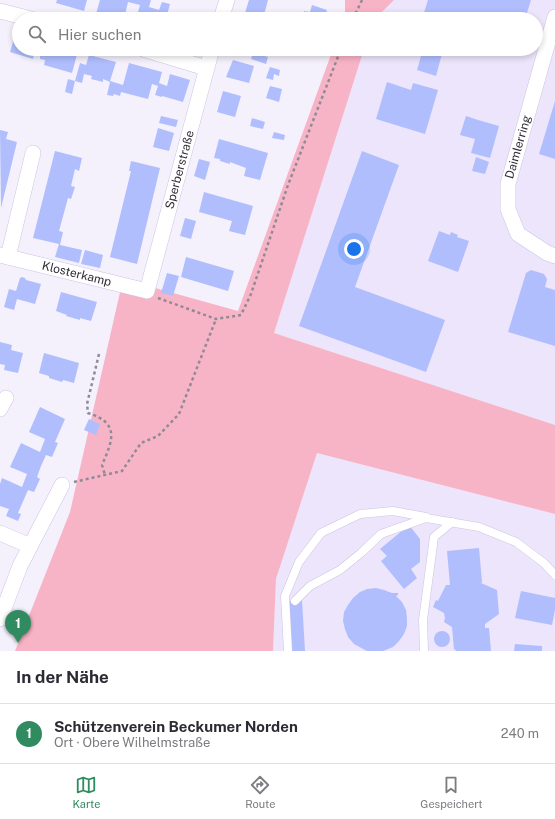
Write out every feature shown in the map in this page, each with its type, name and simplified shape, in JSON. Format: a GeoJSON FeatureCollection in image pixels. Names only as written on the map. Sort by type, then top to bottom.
{"type":"FeatureCollection","features":[{"type":"Feature","properties":{"kind":"street"},"geometry":{"type":"LineString","coordinates":[[223,12],[227,0]]}},
{"type":"Feature","properties":{"kind":"street"},"geometry":{"type":"LineString","coordinates":[[0,11],[12,14]]}},
{"type":"Feature","properties":{"kind":"street","name":"Daimlerring"},"geometry":{"type":"LineString","coordinates":[[555,17],[508,184],[508,209],[518,234],[547,253],[555,256]]}},
{"type":"Feature","properties":{"kind":"street"},"geometry":{"type":"LineString","coordinates":[[166,56],[206,68]]}},
{"type":"Feature","properties":{"kind":"street","name":"Sperberstraße"},"geometry":{"type":"LineString","coordinates":[[147,290],[210,56]]}},
{"type":"Feature","properties":{"kind":"street","name":"Klosterkamp"},"geometry":{"type":"LineString","coordinates":[[33,153],[4,256],[147,290]]}},
{"type":"Feature","properties":{"kind":"street"},"geometry":{"type":"LineString","coordinates":[[0,619],[20,566],[62,485]]}},
{"type":"Feature","properties":{"kind":"street"},"geometry":{"type":"LineString","coordinates":[[0,533],[30,546]]}},
{"type":"Feature","properties":{"kind":"lane"},"geometry":{"type":"LineString","coordinates":[[288,651],[285,596],[299,562],[321,533],[360,514],[393,511],[479,527],[516,542],[544,563],[555,574]]}},
{"type":"Feature","properties":{"kind":"lane"},"geometry":{"type":"LineString","coordinates":[[295,600],[310,586],[340,570],[381,534],[426,518]]}},
{"type":"Feature","properties":{"kind":"lane"},"geometry":{"type":"LineString","coordinates":[[424,651],[424,620],[434,537],[452,522]]}},
{"type":"Feature","properties":{"kind":"path"},"geometry":{"type":"LineString","coordinates":[[356,12],[362,0]]}},
{"type":"Feature","properties":{"kind":"path"},"geometry":{"type":"LineString","coordinates":[[147,290],[156,298],[216,319],[241,315],[251,294],[288,185],[338,56]]}},
{"type":"Feature","properties":{"kind":"path"},"geometry":{"type":"LineString","coordinates":[[62,485],[122,471],[140,443],[158,436],[179,414],[216,319]]}},
{"type":"Feature","properties":{"kind":"path"},"geometry":{"type":"LineString","coordinates":[[100,354],[87,404],[88,413],[98,416],[107,422],[112,435],[108,452],[102,465],[106,475]]}},
{"type":"Feature","properties":{"kind":"shaded area"},"geometry":{"type":"Polygon","coordinates":[[[345,0],[394,0],[382,12],[345,12],[345,0]]]}},
{"type":"Feature","properties":{"kind":"shaded area"},"geometry":{"type":"Polygon","coordinates":[[[394,0],[555,0],[555,425],[274,333],[362,56],[543,56],[543,12],[382,12],[394,0]]]}},
{"type":"Feature","properties":{"kind":"shaded area"},"geometry":{"type":"Polygon","coordinates":[[[330,56],[362,56],[274,333],[555,425],[555,514],[317,453],[276,579],[273,651],[15,651],[70,512],[123,279],[238,311],[330,56]]]}},
{"type":"Feature","properties":{"kind":"shaded area"},"geometry":{"type":"Polygon","coordinates":[[[317,453],[555,514],[555,651],[273,651],[276,579],[317,453]]]}},
{"type":"Feature","properties":{"kind":"building"},"geometry":{"type":"Polygon","coordinates":[[[57,0],[87,0],[84,11],[56,3],[57,0]]]}},
{"type":"Feature","properties":{"kind":"building"},"geometry":{"type":"Polygon","coordinates":[[[100,0],[151,0],[149,7],[159,10],[162,2],[170,4],[168,12],[138,12],[140,5],[128,2],[126,12],[97,12],[100,0]]]}},
{"type":"Feature","properties":{"kind":"building"},"geometry":{"type":"Polygon","coordinates":[[[249,0],[268,0],[265,12],[245,12],[249,0]]]}},
{"type":"Feature","properties":{"kind":"building"},"geometry":{"type":"Polygon","coordinates":[[[428,0],[531,0],[527,12],[424,12],[428,0]]]}},
{"type":"Feature","properties":{"kind":"building"},"geometry":{"type":"Polygon","coordinates":[[[312,5],[327,10],[326,12],[310,12],[312,5]]]}},
{"type":"Feature","properties":{"kind":"building"},"geometry":{"type":"Polygon","coordinates":[[[23,56],[34,56],[33,59],[23,56]]]}},
{"type":"Feature","properties":{"kind":"building"},"geometry":{"type":"Polygon","coordinates":[[[40,56],[77,56],[72,73],[44,65],[45,60],[40,59],[40,56]]]}},
{"type":"Feature","properties":{"kind":"building"},"geometry":{"type":"Polygon","coordinates":[[[89,56],[116,62],[110,81],[123,85],[129,63],[162,72],[159,83],[167,86],[170,74],[190,80],[183,102],[155,95],[158,86],[152,84],[148,99],[121,92],[120,96],[114,94],[113,96],[107,95],[110,82],[103,79],[103,82],[91,79],[92,76],[84,74],[82,83],[75,81],[80,63],[86,65],[89,56]]]}},
{"type":"Feature","properties":{"kind":"building"},"geometry":{"type":"Polygon","coordinates":[[[252,56],[268,57],[266,64],[251,59],[252,56]]]}},
{"type":"Feature","properties":{"kind":"building"},"geometry":{"type":"Polygon","coordinates":[[[421,56],[441,56],[436,76],[417,70],[421,56]]]}},
{"type":"Feature","properties":{"kind":"building"},"geometry":{"type":"Polygon","coordinates":[[[233,60],[254,66],[249,83],[226,77],[233,60]]]}},
{"type":"Feature","properties":{"kind":"building"},"geometry":{"type":"Polygon","coordinates":[[[270,67],[280,70],[279,76],[274,74],[273,80],[266,78],[270,67]]]}},
{"type":"Feature","properties":{"kind":"building"},"geometry":{"type":"Polygon","coordinates":[[[68,79],[75,81],[72,94],[65,92],[68,79]]]}},
{"type":"Feature","properties":{"kind":"building"},"geometry":{"type":"Polygon","coordinates":[[[387,82],[411,90],[413,83],[438,90],[425,134],[376,119],[387,82]]]}},
{"type":"Feature","properties":{"kind":"building"},"geometry":{"type":"Polygon","coordinates":[[[270,86],[282,89],[279,102],[266,98],[270,86]]]}},
{"type":"Feature","properties":{"kind":"building"},"geometry":{"type":"Polygon","coordinates":[[[223,91],[241,96],[235,117],[217,112],[223,91]]]}},
{"type":"Feature","properties":{"kind":"building"},"geometry":{"type":"Polygon","coordinates":[[[555,101],[555,159],[539,154],[555,101]]]}},
{"type":"Feature","properties":{"kind":"building"},"geometry":{"type":"Polygon","coordinates":[[[161,116],[178,120],[176,127],[159,123],[161,116]]]}},
{"type":"Feature","properties":{"kind":"building"},"geometry":{"type":"Polygon","coordinates":[[[466,116],[499,126],[490,158],[471,153],[475,139],[460,135],[466,116]]]}},
{"type":"Feature","properties":{"kind":"building"},"geometry":{"type":"Polygon","coordinates":[[[252,118],[265,122],[263,129],[250,126],[252,118]]]}},
{"type":"Feature","properties":{"kind":"building"},"geometry":{"type":"Polygon","coordinates":[[[158,128],[174,133],[169,151],[153,147],[158,128]]]}},
{"type":"Feature","properties":{"kind":"building"},"geometry":{"type":"Polygon","coordinates":[[[0,130],[8,132],[6,139],[17,142],[1,208],[0,130]]]}},
{"type":"Feature","properties":{"kind":"building"},"geometry":{"type":"Polygon","coordinates":[[[274,132],[285,135],[284,140],[272,138],[274,132]]]}},
{"type":"Feature","properties":{"kind":"building"},"geometry":{"type":"Polygon","coordinates":[[[219,139],[268,153],[260,180],[244,176],[246,168],[214,158],[219,139]]]}},
{"type":"Feature","properties":{"kind":"building"},"geometry":{"type":"Polygon","coordinates":[[[55,151],[82,158],[79,171],[75,169],[71,186],[75,187],[71,199],[68,198],[59,231],[63,232],[60,245],[82,250],[79,263],[55,257],[59,244],[33,238],[55,151]]]}},
{"type":"Feature","properties":{"kind":"building"},"geometry":{"type":"Polygon","coordinates":[[[362,151],[399,165],[355,287],[445,320],[426,372],[299,326],[362,151]]]}},
{"type":"Feature","properties":{"kind":"building"},"geometry":{"type":"Polygon","coordinates":[[[476,157],[489,162],[485,174],[472,171],[476,157]]]}},
{"type":"Feature","properties":{"kind":"building"},"geometry":{"type":"Polygon","coordinates":[[[199,159],[210,162],[205,180],[194,176],[199,159]]]}},
{"type":"Feature","properties":{"kind":"building"},"geometry":{"type":"Polygon","coordinates":[[[131,161],[160,168],[137,264],[110,257],[131,171],[129,171],[131,161]]]}},
{"type":"Feature","properties":{"kind":"building"},"geometry":{"type":"Polygon","coordinates":[[[204,192],[253,206],[245,235],[229,231],[232,221],[199,212],[204,192]]]}},
{"type":"Feature","properties":{"kind":"building"},"geometry":{"type":"Polygon","coordinates":[[[185,218],[196,221],[191,239],[180,236],[185,218]]]}},
{"type":"Feature","properties":{"kind":"building"},"geometry":{"type":"Polygon","coordinates":[[[439,231],[450,235],[451,232],[458,235],[457,237],[469,241],[458,272],[428,261],[439,231]]]}},
{"type":"Feature","properties":{"kind":"building"},"geometry":{"type":"Polygon","coordinates":[[[85,250],[103,255],[100,268],[81,264],[85,250]]]}},
{"type":"Feature","properties":{"kind":"building"},"geometry":{"type":"Polygon","coordinates":[[[186,257],[234,271],[228,291],[181,277],[186,257]]]}},
{"type":"Feature","properties":{"kind":"building"},"geometry":{"type":"Polygon","coordinates":[[[531,270],[544,274],[547,279],[545,287],[555,290],[555,346],[508,332],[526,273],[531,270]]]}},
{"type":"Feature","properties":{"kind":"building"},"geometry":{"type":"Polygon","coordinates":[[[167,273],[179,276],[173,296],[161,293],[167,273]]]}},
{"type":"Feature","properties":{"kind":"building"},"geometry":{"type":"Polygon","coordinates":[[[22,277],[26,280],[41,284],[35,304],[17,299],[14,310],[4,307],[9,289],[16,291],[20,278],[22,277]]]}},
{"type":"Feature","properties":{"kind":"building"},"geometry":{"type":"Polygon","coordinates":[[[61,292],[97,302],[91,321],[66,316],[67,315],[56,311],[61,292]]]}},
{"type":"Feature","properties":{"kind":"building"},"geometry":{"type":"Polygon","coordinates":[[[0,342],[12,345],[11,350],[23,353],[18,373],[4,370],[5,365],[0,364],[0,342]]]}},
{"type":"Feature","properties":{"kind":"building"},"geometry":{"type":"Polygon","coordinates":[[[44,353],[79,363],[74,383],[63,380],[62,382],[39,373],[44,353]]]}},
{"type":"Feature","properties":{"kind":"building"},"geometry":{"type":"Polygon","coordinates":[[[40,407],[65,419],[55,442],[58,443],[52,457],[46,455],[37,477],[40,479],[34,492],[28,490],[18,513],[21,514],[18,521],[6,516],[9,509],[0,506],[0,484],[2,478],[22,487],[27,474],[10,467],[21,443],[40,452],[45,439],[29,432],[40,407]]]}},
{"type":"Feature","properties":{"kind":"building"},"geometry":{"type":"Polygon","coordinates":[[[89,419],[100,424],[96,435],[84,430],[89,419]]]}},
{"type":"Feature","properties":{"kind":"building"},"geometry":{"type":"Polygon","coordinates":[[[409,525],[420,539],[420,562],[411,569],[417,578],[404,589],[381,561],[387,556],[380,549],[409,525]]]}},
{"type":"Feature","properties":{"kind":"building"},"geometry":{"type":"Polygon","coordinates":[[[479,548],[481,583],[497,590],[499,614],[485,624],[485,628],[489,628],[491,651],[456,651],[455,649],[454,650],[452,627],[444,622],[444,613],[433,607],[436,600],[438,601],[446,585],[450,585],[447,551],[479,548]]]}},
{"type":"Feature","properties":{"kind":"building"},"geometry":{"type":"Polygon","coordinates":[[[376,588],[392,593],[398,593],[396,596],[402,602],[406,610],[407,626],[404,634],[393,647],[383,651],[367,651],[354,644],[348,637],[343,621],[344,612],[353,598],[360,592],[367,589],[376,588]]]}},
{"type":"Feature","properties":{"kind":"building"},"geometry":{"type":"Polygon","coordinates":[[[521,591],[555,598],[555,610],[552,625],[515,618],[521,591]]]}},
{"type":"Feature","properties":{"kind":"building"},"geometry":{"type":"Polygon","coordinates":[[[302,600],[305,651],[290,651],[287,601],[302,600]]]}},
{"type":"Feature","properties":{"kind":"building"},"geometry":{"type":"Polygon","coordinates":[[[442,631],[448,633],[450,639],[448,645],[442,647],[436,645],[434,639],[436,633],[442,631]]]}},
{"type":"Feature","properties":{"kind":"building"},"geometry":{"type":"Polygon","coordinates":[[[515,644],[542,646],[542,651],[514,651],[515,644]]]}},
{"type":"Feature","properties":{"kind":"place","name":"Schützenverein Beckumer Norden"},"geometry":{"type":"Point","coordinates":[18,643]}}]}
